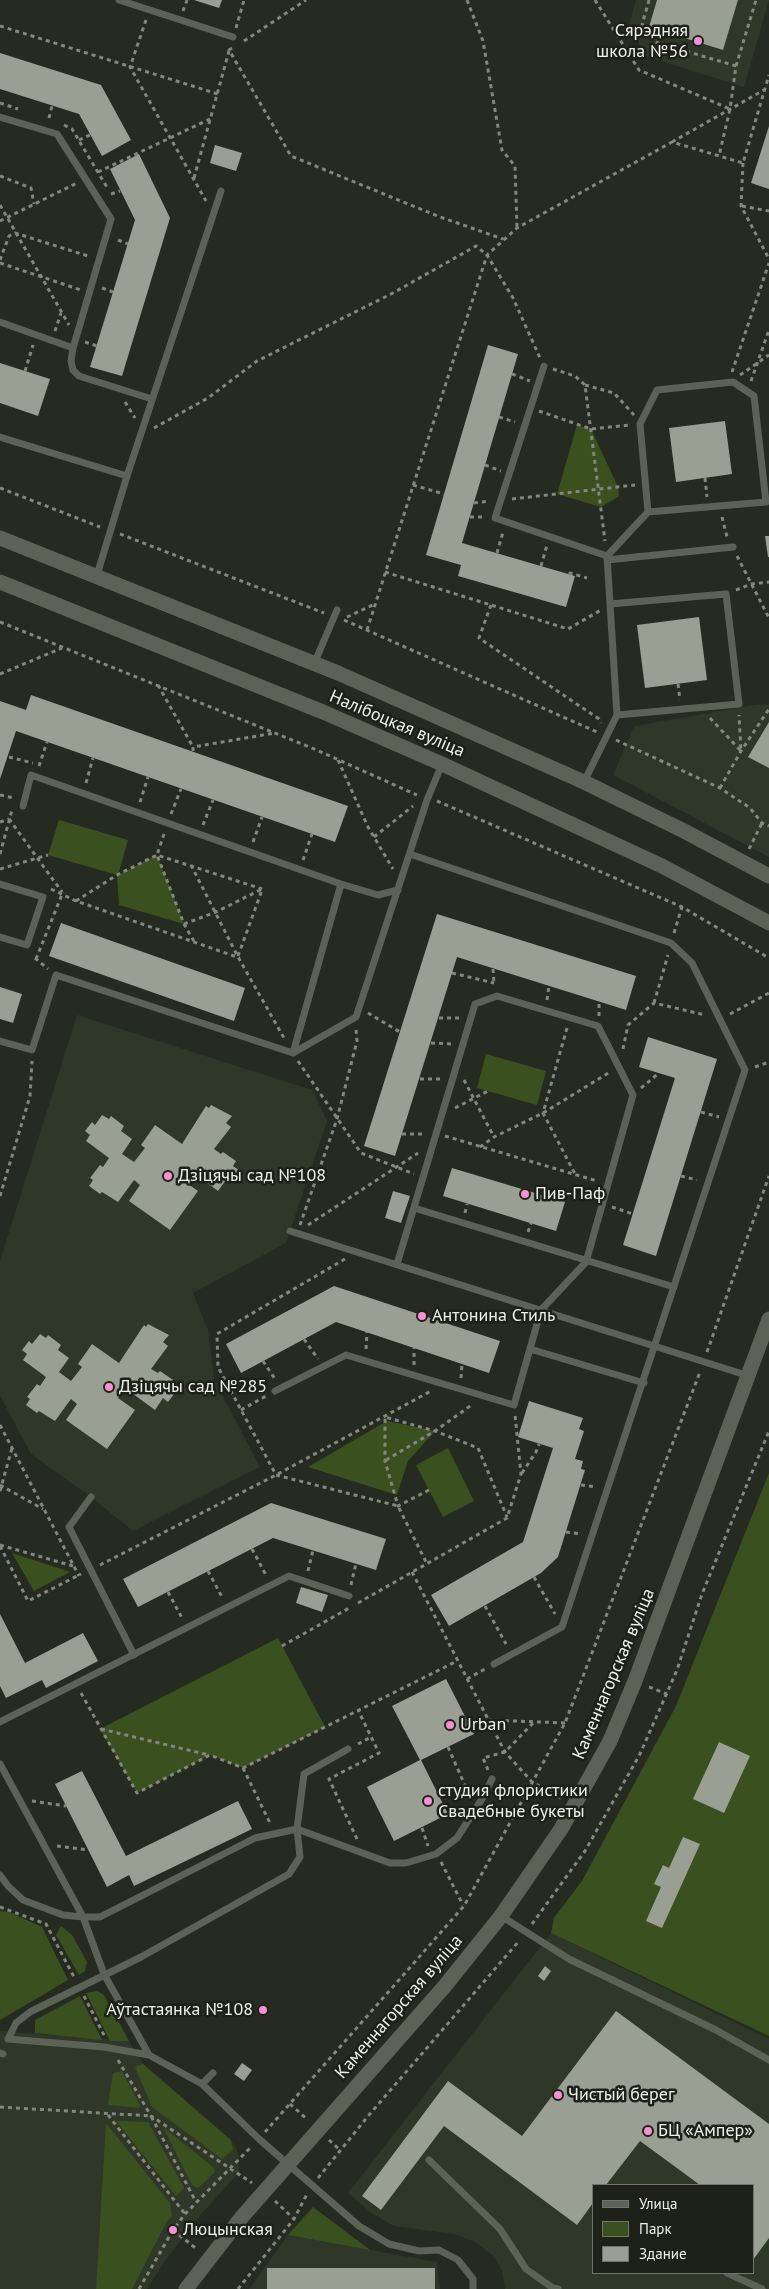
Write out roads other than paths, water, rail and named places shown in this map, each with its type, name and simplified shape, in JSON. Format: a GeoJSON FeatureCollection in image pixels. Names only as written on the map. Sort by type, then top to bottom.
{"type":"FeatureCollection","features":[{"type":"Feature","properties":{"kind":"main road","name":"Налібоцкая вуліца"},"geometry":{"type":"LineString","coordinates":[[0,538],[97,575],[338,673],[584,782],[684,831],[769,876]]}},
{"type":"Feature","properties":{"kind":"main road","name":"Налібоцкая вуліца"},"geometry":{"type":"LineString","coordinates":[[0,582],[323,712],[442,764],[662,866],[769,923]]}},
{"type":"Feature","properties":{"kind":"main road","name":"Каменнагорская вуліца"},"geometry":{"type":"LineString","coordinates":[[186,2289],[208,2258],[288,2164],[444,1987],[501,1916],[561,1829],[610,1741],[635,1681],[769,1319]]}},
{"type":"Feature","properties":{"kind":"lane"},"geometry":{"type":"LineString","coordinates":[[119,0],[233,37]]}},
{"type":"Feature","properties":{"kind":"lane"},"geometry":{"type":"LineString","coordinates":[[0,117],[58,134],[110,219],[90,289],[77,349],[71,361],[73,370],[79,376],[152,399]]}},
{"type":"Feature","properties":{"kind":"lane"},"geometry":{"type":"LineString","coordinates":[[97,575],[127,476],[221,191]]}},
{"type":"Feature","properties":{"kind":"lane"},"geometry":{"type":"LineString","coordinates":[[0,322],[77,349]]}},
{"type":"Feature","properties":{"kind":"lane"},"geometry":{"type":"LineString","coordinates":[[544,366],[495,518],[550,536],[607,558],[733,547]]}},
{"type":"Feature","properties":{"kind":"lane"},"geometry":{"type":"LineString","coordinates":[[584,782],[617,716],[607,558],[648,512],[766,502],[754,396],[733,382],[657,390],[640,424],[648,512]]}},
{"type":"Feature","properties":{"kind":"lane"},"geometry":{"type":"LineString","coordinates":[[0,437],[127,476]]}},
{"type":"Feature","properties":{"kind":"lane"},"geometry":{"type":"LineString","coordinates":[[610,604],[726,594],[739,704],[617,716]]}},
{"type":"Feature","properties":{"kind":"lane"},"geometry":{"type":"LineString","coordinates":[[314,664],[335,613]]}},
{"type":"Feature","properties":{"kind":"lane"},"geometry":{"type":"LineString","coordinates":[[0,1041],[32,1050],[56,975],[293,1053],[356,1017],[427,800],[442,764]]}},
{"type":"Feature","properties":{"kind":"lane"},"geometry":{"type":"LineString","coordinates":[[23,806],[31,775],[342,884],[378,895],[398,890]]}},
{"type":"Feature","properties":{"kind":"lane"},"geometry":{"type":"LineString","coordinates":[[410,854],[671,944],[692,964],[745,1070],[644,1383],[562,1627],[494,1664]]}},
{"type":"Feature","properties":{"kind":"lane"},"geometry":{"type":"LineString","coordinates":[[0,884],[43,898],[27,945],[0,937]]}},
{"type":"Feature","properties":{"kind":"lane"},"geometry":{"type":"LineString","coordinates":[[293,1053],[342,884]]}},
{"type":"Feature","properties":{"kind":"lane"},"geometry":{"type":"LineString","coordinates":[[278,1390],[346,1355],[514,1405],[541,1310],[586,1262],[633,1094],[598,1026],[497,996],[475,1004],[396,1264]]}},
{"type":"Feature","properties":{"kind":"lane"},"geometry":{"type":"LineString","coordinates":[[414,1208],[586,1262],[674,1287]]}},
{"type":"Feature","properties":{"kind":"lane"},"geometry":{"type":"LineString","coordinates":[[294,1232],[749,1376]]}},
{"type":"Feature","properties":{"kind":"lane"},"geometry":{"type":"LineString","coordinates":[[530,1349],[644,1383]]}},
{"type":"Feature","properties":{"kind":"lane"},"geometry":{"type":"LineString","coordinates":[[91,1497],[69,1526],[134,1655]]}},
{"type":"Feature","properties":{"kind":"lane"},"geometry":{"type":"LineString","coordinates":[[0,1722],[289,1576],[349,1596]]}},
{"type":"Feature","properties":{"kind":"lane"},"geometry":{"type":"LineString","coordinates":[[348,1749],[304,1774],[297,1829],[300,1857],[289,1874],[141,1957],[30,2012],[16,2023],[8,2039],[131,2050],[150,2054],[202,2084],[311,2187],[358,2226],[389,2244],[419,2251],[439,2250],[458,2260],[472,2279],[473,2289]]}},
{"type":"Feature","properties":{"kind":"lane"},"geometry":{"type":"LineString","coordinates":[[0,1764],[83,1917],[104,1974],[150,2054]]}},
{"type":"Feature","properties":{"kind":"lane"},"geometry":{"type":"LineString","coordinates":[[0,1875],[8,1886],[23,1900],[36,1906],[63,1915],[100,1917],[254,1838],[297,1829],[390,1863],[406,1863],[434,1855],[457,1838],[476,1810],[492,1779]]}},
{"type":"Feature","properties":{"kind":"lane"},"geometry":{"type":"LineString","coordinates":[[0,1890],[8,1886]]}},
{"type":"Feature","properties":{"kind":"lane"},"geometry":{"type":"LineString","coordinates":[[501,1916],[569,1959],[708,2026],[769,2060]]}},
{"type":"Feature","properties":{"kind":"lane"},"geometry":{"type":"LineString","coordinates":[[202,2084],[213,2073]]}},
{"type":"Feature","properties":{"kind":"lane"},"geometry":{"type":"LineString","coordinates":[[429,2160],[500,2229],[526,2269],[558,2289]]}},
{"type":"Feature","properties":{"kind":"lane"},"geometry":{"type":"LineString","coordinates":[[729,2274],[762,2289]]}},
{"type":"Feature","properties":{"kind":"place","name":"Сярэдняя школа №56"},"geometry":{"type":"Point","coordinates":[698,41]}},
{"type":"Feature","properties":{"kind":"place","name":"Дзіцячы сад №108"},"geometry":{"type":"Point","coordinates":[168,1176]}},
{"type":"Feature","properties":{"kind":"place","name":"Пив-Паф"},"geometry":{"type":"Point","coordinates":[525,1194]}},
{"type":"Feature","properties":{"kind":"place","name":"Антонина Стиль"},"geometry":{"type":"Point","coordinates":[422,1316]}},
{"type":"Feature","properties":{"kind":"place","name":"Дзіцячы сад №285"},"geometry":{"type":"Point","coordinates":[109,1387]}},
{"type":"Feature","properties":{"kind":"place","name":"Urban"},"geometry":{"type":"Point","coordinates":[450,1725]}},
{"type":"Feature","properties":{"kind":"place","name":"студия флористики Свадебные букеты"},"geometry":{"type":"Point","coordinates":[428,1801]}},
{"type":"Feature","properties":{"kind":"place","name":"Аўтастаянка №108"},"geometry":{"type":"Point","coordinates":[263,2010]}},
{"type":"Feature","properties":{"kind":"place","name":"Чистый берег"},"geometry":{"type":"Point","coordinates":[558,2095]}},
{"type":"Feature","properties":{"kind":"place","name":"БЦ «Ампер»"},"geometry":{"type":"Point","coordinates":[648,2131]}},
{"type":"Feature","properties":{"kind":"place","name":"Люцынская"},"geometry":{"type":"Point","coordinates":[173,2230]}}]}
